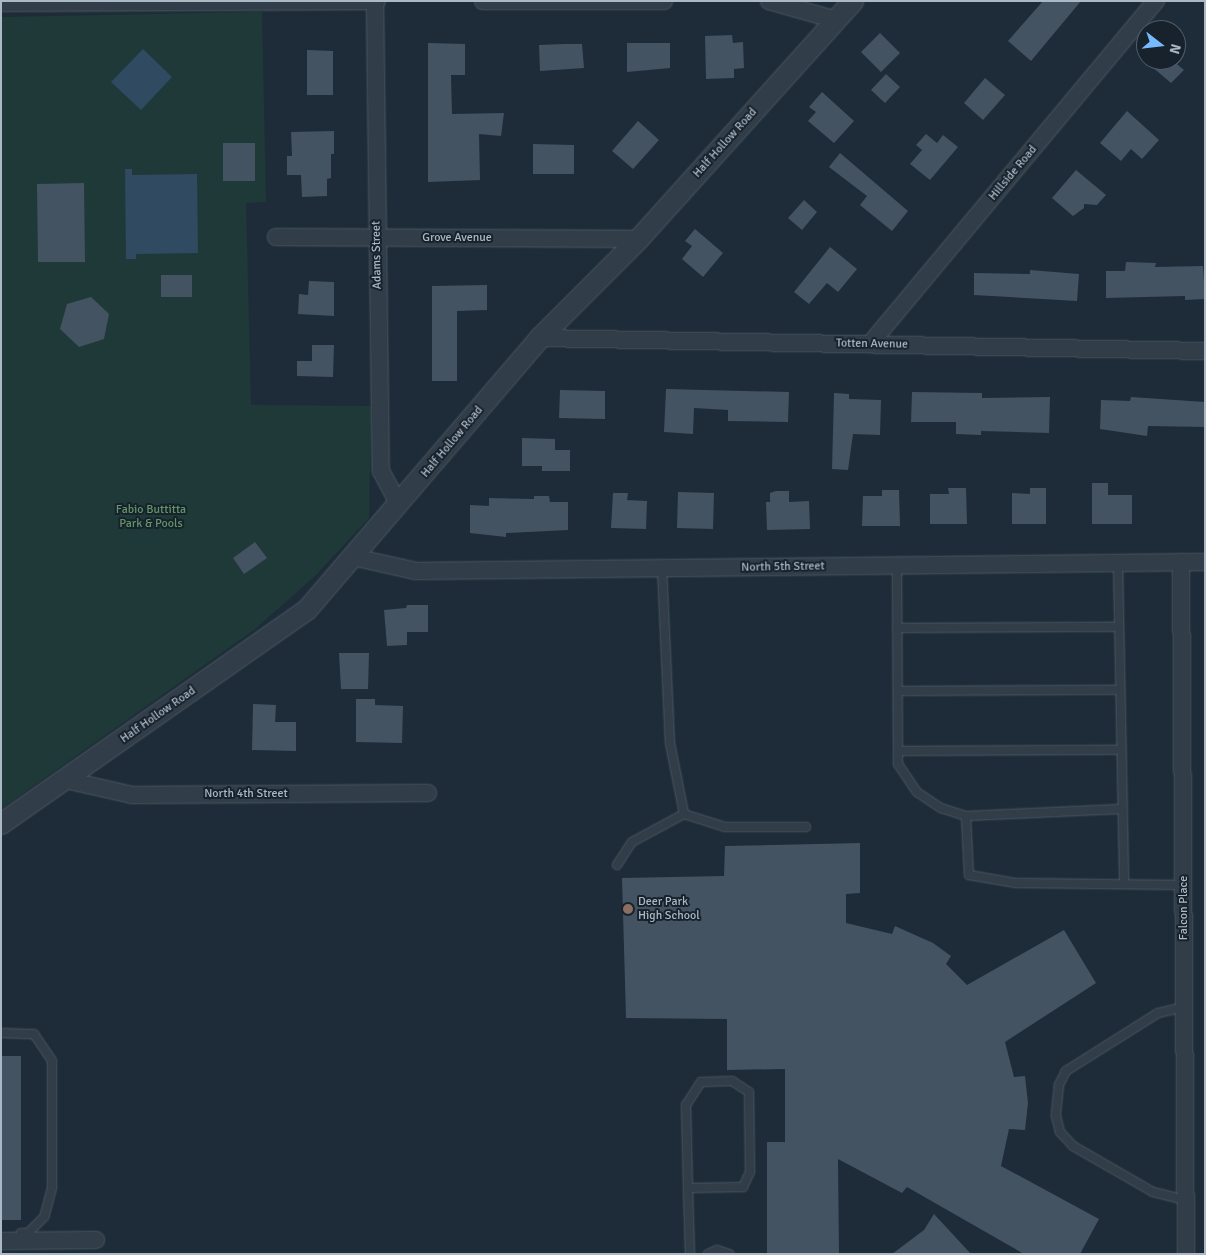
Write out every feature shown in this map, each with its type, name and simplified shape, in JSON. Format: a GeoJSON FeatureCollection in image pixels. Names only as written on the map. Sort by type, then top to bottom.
{"type":"FeatureCollection","features":[{"type":"Feature","properties":{"kind":"street"},"geometry":{"type":"LineString","coordinates":[[1,3],[376,1]]}},
{"type":"Feature","properties":{"kind":"street","name":"Adams Street"},"geometry":{"type":"LineString","coordinates":[[376,1],[377,238],[381,471],[399,505]]}},
{"type":"Feature","properties":{"kind":"street"},"geometry":{"type":"LineString","coordinates":[[483,1],[664,1]]}},
{"type":"Feature","properties":{"kind":"street"},"geometry":{"type":"LineString","coordinates":[[769,1],[836,20]]}},
{"type":"Feature","properties":{"kind":"street","name":"Half Hollow Road"},"geometry":{"type":"LineString","coordinates":[[1,824],[307,610],[357,558],[399,505],[540,338],[639,239],[852,1]]}},
{"type":"Feature","properties":{"kind":"street","name":"Hillside Road"},"geometry":{"type":"LineString","coordinates":[[870,344],[1156,1]]}},
{"type":"Feature","properties":{"kind":"street","name":"Grove Avenue"},"geometry":{"type":"LineString","coordinates":[[276,237],[639,239]]}},
{"type":"Feature","properties":{"kind":"street","name":"Totten Avenue"},"geometry":{"type":"LineString","coordinates":[[540,338],[1205,351]]}},
{"type":"Feature","properties":{"kind":"street","name":"North 5th Street"},"geometry":{"type":"LineString","coordinates":[[357,558],[416,570],[1205,562]]}},
{"type":"Feature","properties":{"kind":"street","name":"Falcon Place"},"geometry":{"type":"LineString","coordinates":[[1181,562],[1186,1254]]}},
{"type":"Feature","properties":{"kind":"street","name":"North 4th Street"},"geometry":{"type":"LineString","coordinates":[[66,780],[132,795],[428,793]]}},
{"type":"Feature","properties":{"kind":"street"},"geometry":{"type":"LineString","coordinates":[[1,1241],[96,1240]]}},
{"type":"Feature","properties":{"kind":"lane"},"geometry":{"type":"LineString","coordinates":[[1118,563],[1124,884]]}},
{"type":"Feature","properties":{"kind":"lane"},"geometry":{"type":"LineString","coordinates":[[897,565],[898,764],[917,792],[941,808],[966,816],[1122,809]]}},
{"type":"Feature","properties":{"kind":"lane"},"geometry":{"type":"LineString","coordinates":[[662,568],[670,744],[684,814]]}},
{"type":"Feature","properties":{"kind":"lane"},"geometry":{"type":"LineString","coordinates":[[897,628],[1119,627]]}},
{"type":"Feature","properties":{"kind":"lane"},"geometry":{"type":"LineString","coordinates":[[898,691],[1120,690]]}},
{"type":"Feature","properties":{"kind":"lane"},"geometry":{"type":"LineString","coordinates":[[898,752],[1121,750]]}},
{"type":"Feature","properties":{"kind":"lane"},"geometry":{"type":"LineString","coordinates":[[617,865],[632,842],[684,814],[725,827],[806,827]]}},
{"type":"Feature","properties":{"kind":"lane"},"geometry":{"type":"LineString","coordinates":[[966,816],[969,875],[1016,883],[1184,885]]}},
{"type":"Feature","properties":{"kind":"lane"},"geometry":{"type":"LineString","coordinates":[[1184,1007],[1158,1012],[1066,1071],[1059,1085],[1056,1116],[1060,1132],[1073,1146],[1154,1192],[1186,1200]]}},
{"type":"Feature","properties":{"kind":"lane"},"geometry":{"type":"LineString","coordinates":[[1,1033],[34,1034],[52,1061],[52,1188],[44,1217],[28,1233],[1,1233]]}},
{"type":"Feature","properties":{"kind":"lane"},"geometry":{"type":"LineString","coordinates":[[688,1188],[743,1187],[750,1172],[749,1092],[732,1082],[701,1082],[686,1106],[688,1188],[690,1254]]}},
{"type":"Feature","properties":{"kind":"lane"},"geometry":{"type":"LineString","coordinates":[[708,1254],[716,1250],[729,1254]]}},
{"type":"Feature","properties":{"kind":"green space","name":"Fabio Buttitta Park & Pools"},"geometry":{"type":"Polygon","coordinates":[[[262,12],[266,202],[246,203],[251,405],[371,406],[369,518],[315,576],[254,630],[1,809],[1,17],[262,12]]]}},
{"type":"Feature","properties":{"kind":"water"},"geometry":{"type":"Polygon","coordinates":[[[143,49],[172,77],[141,110],[111,82],[143,49]]]}},
{"type":"Feature","properties":{"kind":"water"},"geometry":{"type":"Polygon","coordinates":[[[125,169],[132,169],[132,175],[197,174],[198,253],[136,254],[136,259],[126,259],[125,169]]]}},
{"type":"Feature","properties":{"kind":"building"},"geometry":{"type":"Polygon","coordinates":[[[1043,1],[1081,1],[1031,61],[1008,41],[1043,1]]]}},
{"type":"Feature","properties":{"kind":"building"},"geometry":{"type":"Polygon","coordinates":[[[880,33],[900,53],[881,72],[861,52],[880,33]]]}},
{"type":"Feature","properties":{"kind":"building"},"geometry":{"type":"Polygon","coordinates":[[[732,35],[733,43],[743,42],[744,68],[734,69],[734,78],[706,79],[705,36],[732,35]]]}},
{"type":"Feature","properties":{"kind":"building"},"geometry":{"type":"Polygon","coordinates":[[[428,43],[465,44],[465,75],[451,75],[452,114],[504,113],[501,136],[479,134],[480,180],[428,182],[428,43]]]}},
{"type":"Feature","properties":{"kind":"building"},"geometry":{"type":"Polygon","coordinates":[[[627,43],[670,43],[670,68],[627,72],[627,43]]]}},
{"type":"Feature","properties":{"kind":"building"},"geometry":{"type":"Polygon","coordinates":[[[582,44],[584,68],[540,71],[539,45],[582,44]]]}},
{"type":"Feature","properties":{"kind":"building"},"geometry":{"type":"Polygon","coordinates":[[[307,50],[333,51],[333,95],[307,95],[307,50]]]}},
{"type":"Feature","properties":{"kind":"building"},"geometry":{"type":"Polygon","coordinates":[[[1156,70],[1184,70],[1171,83],[1156,70]]]}},
{"type":"Feature","properties":{"kind":"building"},"geometry":{"type":"Polygon","coordinates":[[[886,74],[900,87],[885,103],[871,90],[886,74]]]}},
{"type":"Feature","properties":{"kind":"building"},"geometry":{"type":"Polygon","coordinates":[[[985,78],[1005,95],[983,120],[964,103],[985,78]]]}},
{"type":"Feature","properties":{"kind":"building"},"geometry":{"type":"Polygon","coordinates":[[[822,92],[854,121],[834,143],[808,121],[816,112],[809,107],[822,92]]]}},
{"type":"Feature","properties":{"kind":"building"},"geometry":{"type":"Polygon","coordinates":[[[1127,111],[1159,140],[1142,159],[1131,149],[1121,161],[1100,143],[1127,111]]]}},
{"type":"Feature","properties":{"kind":"building"},"geometry":{"type":"Polygon","coordinates":[[[638,121],[659,140],[633,169],[612,151],[638,121]]]}},
{"type":"Feature","properties":{"kind":"building"},"geometry":{"type":"Polygon","coordinates":[[[334,131],[334,154],[331,154],[331,178],[327,179],[327,196],[302,197],[301,175],[287,175],[287,156],[292,156],[291,132],[334,131]]]}},
{"type":"Feature","properties":{"kind":"building"},"geometry":{"type":"Polygon","coordinates":[[[926,134],[937,143],[943,135],[958,147],[930,180],[910,164],[922,150],[916,145],[926,134]]]}},
{"type":"Feature","properties":{"kind":"building"},"geometry":{"type":"Polygon","coordinates":[[[223,143],[255,143],[255,181],[223,181],[223,143]]]}},
{"type":"Feature","properties":{"kind":"building"},"geometry":{"type":"Polygon","coordinates":[[[533,144],[574,145],[574,174],[533,174],[533,144]]]}},
{"type":"Feature","properties":{"kind":"building"},"geometry":{"type":"Polygon","coordinates":[[[840,153],[908,211],[892,231],[860,205],[867,196],[829,167],[840,153]]]}},
{"type":"Feature","properties":{"kind":"building"},"geometry":{"type":"Polygon","coordinates":[[[1076,170],[1106,195],[1097,205],[1084,204],[1084,208],[1073,216],[1052,198],[1076,170]]]}},
{"type":"Feature","properties":{"kind":"building"},"geometry":{"type":"Polygon","coordinates":[[[84,183],[85,262],[38,262],[37,184],[84,183]]]}},
{"type":"Feature","properties":{"kind":"building"},"geometry":{"type":"Polygon","coordinates":[[[804,200],[817,212],[802,230],[788,218],[804,200]]]}},
{"type":"Feature","properties":{"kind":"building"},"geometry":{"type":"Polygon","coordinates":[[[695,229],[723,253],[703,277],[682,259],[692,246],[685,241],[695,229]]]}},
{"type":"Feature","properties":{"kind":"building"},"geometry":{"type":"Polygon","coordinates":[[[830,247],[857,269],[838,292],[827,283],[809,304],[794,292],[830,247]]]}},
{"type":"Feature","properties":{"kind":"building"},"geometry":{"type":"Polygon","coordinates":[[[1126,262],[1156,263],[1155,267],[1203,266],[1205,299],[1185,300],[1185,296],[1106,298],[1106,271],[1125,271],[1126,262]]]}},
{"type":"Feature","properties":{"kind":"building"},"geometry":{"type":"Polygon","coordinates":[[[1030,270],[1079,274],[1077,301],[974,295],[974,273],[1030,274],[1030,270]]]}},
{"type":"Feature","properties":{"kind":"building"},"geometry":{"type":"Polygon","coordinates":[[[161,275],[192,275],[192,297],[161,297],[161,275]]]}},
{"type":"Feature","properties":{"kind":"building"},"geometry":{"type":"Polygon","coordinates":[[[309,281],[334,282],[334,316],[298,314],[299,294],[308,295],[309,281]]]}},
{"type":"Feature","properties":{"kind":"building"},"geometry":{"type":"Polygon","coordinates":[[[487,285],[487,310],[457,311],[457,381],[432,381],[432,286],[487,285]]]}},
{"type":"Feature","properties":{"kind":"building"},"geometry":{"type":"Polygon","coordinates":[[[91,297],[109,314],[104,339],[79,347],[60,329],[67,304],[91,297]]]}},
{"type":"Feature","properties":{"kind":"building"},"geometry":{"type":"Polygon","coordinates":[[[312,345],[334,345],[333,377],[297,376],[297,361],[312,361],[312,345]]]}},
{"type":"Feature","properties":{"kind":"building"},"geometry":{"type":"Polygon","coordinates":[[[666,389],[789,392],[788,422],[728,421],[728,410],[694,408],[693,434],[664,432],[666,389]]]}},
{"type":"Feature","properties":{"kind":"building"},"geometry":{"type":"Polygon","coordinates":[[[560,390],[605,391],[605,419],[559,418],[560,390]]]}},
{"type":"Feature","properties":{"kind":"building"},"geometry":{"type":"Polygon","coordinates":[[[912,392],[982,393],[982,398],[1050,397],[1049,433],[981,431],[981,435],[956,434],[956,422],[911,422],[912,392]]]}},
{"type":"Feature","properties":{"kind":"building"},"geometry":{"type":"Polygon","coordinates":[[[834,393],[849,394],[849,399],[881,400],[880,435],[853,434],[848,470],[832,469],[834,393]]]}},
{"type":"Feature","properties":{"kind":"building"},"geometry":{"type":"Polygon","coordinates":[[[1131,397],[1205,402],[1205,427],[1148,426],[1147,436],[1100,429],[1101,400],[1130,401],[1131,397]]]}},
{"type":"Feature","properties":{"kind":"building"},"geometry":{"type":"Polygon","coordinates":[[[522,438],[555,439],[555,450],[570,450],[570,471],[542,471],[542,466],[522,466],[522,438]]]}},
{"type":"Feature","properties":{"kind":"building"},"geometry":{"type":"Polygon","coordinates":[[[1092,483],[1108,483],[1108,495],[1132,495],[1132,524],[1092,524],[1092,483]]]}},
{"type":"Feature","properties":{"kind":"building"},"geometry":{"type":"Polygon","coordinates":[[[948,488],[966,488],[967,524],[930,524],[930,494],[949,494],[948,488]]]}},
{"type":"Feature","properties":{"kind":"building"},"geometry":{"type":"Polygon","coordinates":[[[1030,488],[1046,488],[1046,524],[1012,524],[1012,493],[1030,494],[1030,488]]]}},
{"type":"Feature","properties":{"kind":"building"},"geometry":{"type":"Polygon","coordinates":[[[882,490],[899,490],[900,526],[862,526],[863,496],[882,496],[882,490]]]}},
{"type":"Feature","properties":{"kind":"building"},"geometry":{"type":"Polygon","coordinates":[[[789,491],[789,502],[809,501],[810,529],[767,530],[766,502],[770,502],[770,493],[789,491]]]}},
{"type":"Feature","properties":{"kind":"building"},"geometry":{"type":"Polygon","coordinates":[[[678,492],[714,493],[713,529],[677,528],[678,492]]]}},
{"type":"Feature","properties":{"kind":"building"},"geometry":{"type":"Polygon","coordinates":[[[613,493],[628,493],[627,500],[647,501],[646,529],[611,528],[613,493]]]}},
{"type":"Feature","properties":{"kind":"building"},"geometry":{"type":"Polygon","coordinates":[[[534,496],[549,496],[550,502],[568,502],[568,530],[506,533],[506,537],[470,533],[470,505],[489,506],[489,498],[534,499],[534,496]]]}},
{"type":"Feature","properties":{"kind":"building"},"geometry":{"type":"Polygon","coordinates":[[[255,542],[267,558],[244,574],[233,558],[255,542]]]}},
{"type":"Feature","properties":{"kind":"building"},"geometry":{"type":"Polygon","coordinates":[[[407,605],[428,605],[428,632],[407,632],[407,645],[387,646],[384,610],[406,608],[407,605]]]}},
{"type":"Feature","properties":{"kind":"building"},"geometry":{"type":"Polygon","coordinates":[[[339,653],[369,653],[368,689],[341,689],[339,653]]]}},
{"type":"Feature","properties":{"kind":"building"},"geometry":{"type":"Polygon","coordinates":[[[356,699],[375,699],[375,705],[403,706],[402,743],[356,742],[356,699]]]}},
{"type":"Feature","properties":{"kind":"building"},"geometry":{"type":"Polygon","coordinates":[[[253,704],[276,705],[275,722],[296,722],[296,751],[252,750],[253,704]]]}},
{"type":"Feature","properties":{"kind":"building","name":"Deer Park High School"},"geometry":{"type":"Polygon","coordinates":[[[860,843],[860,893],[846,894],[846,923],[892,934],[895,926],[933,943],[951,956],[946,964],[967,985],[1064,930],[1096,983],[1005,1042],[1014,1077],[1025,1076],[1028,1103],[1025,1130],[1009,1129],[1001,1166],[1099,1219],[1080,1254],[1024,1254],[907,1187],[902,1193],[838,1159],[839,1254],[767,1254],[767,1142],[785,1142],[785,1069],[727,1070],[727,1019],[626,1018],[622,878],[724,876],[725,846],[860,843]]]}},
{"type":"Feature","properties":{"kind":"building"},"geometry":{"type":"Polygon","coordinates":[[[1,1056],[21,1056],[21,1220],[1,1220],[1,1056]]]}},
{"type":"Feature","properties":{"kind":"building"},"geometry":{"type":"Polygon","coordinates":[[[934,1214],[971,1254],[892,1254],[924,1230],[934,1214]]]}},
{"type":"Feature","properties":{"kind":"place","name":"Deer Park High School"},"geometry":{"type":"Point","coordinates":[628,909]}}]}
